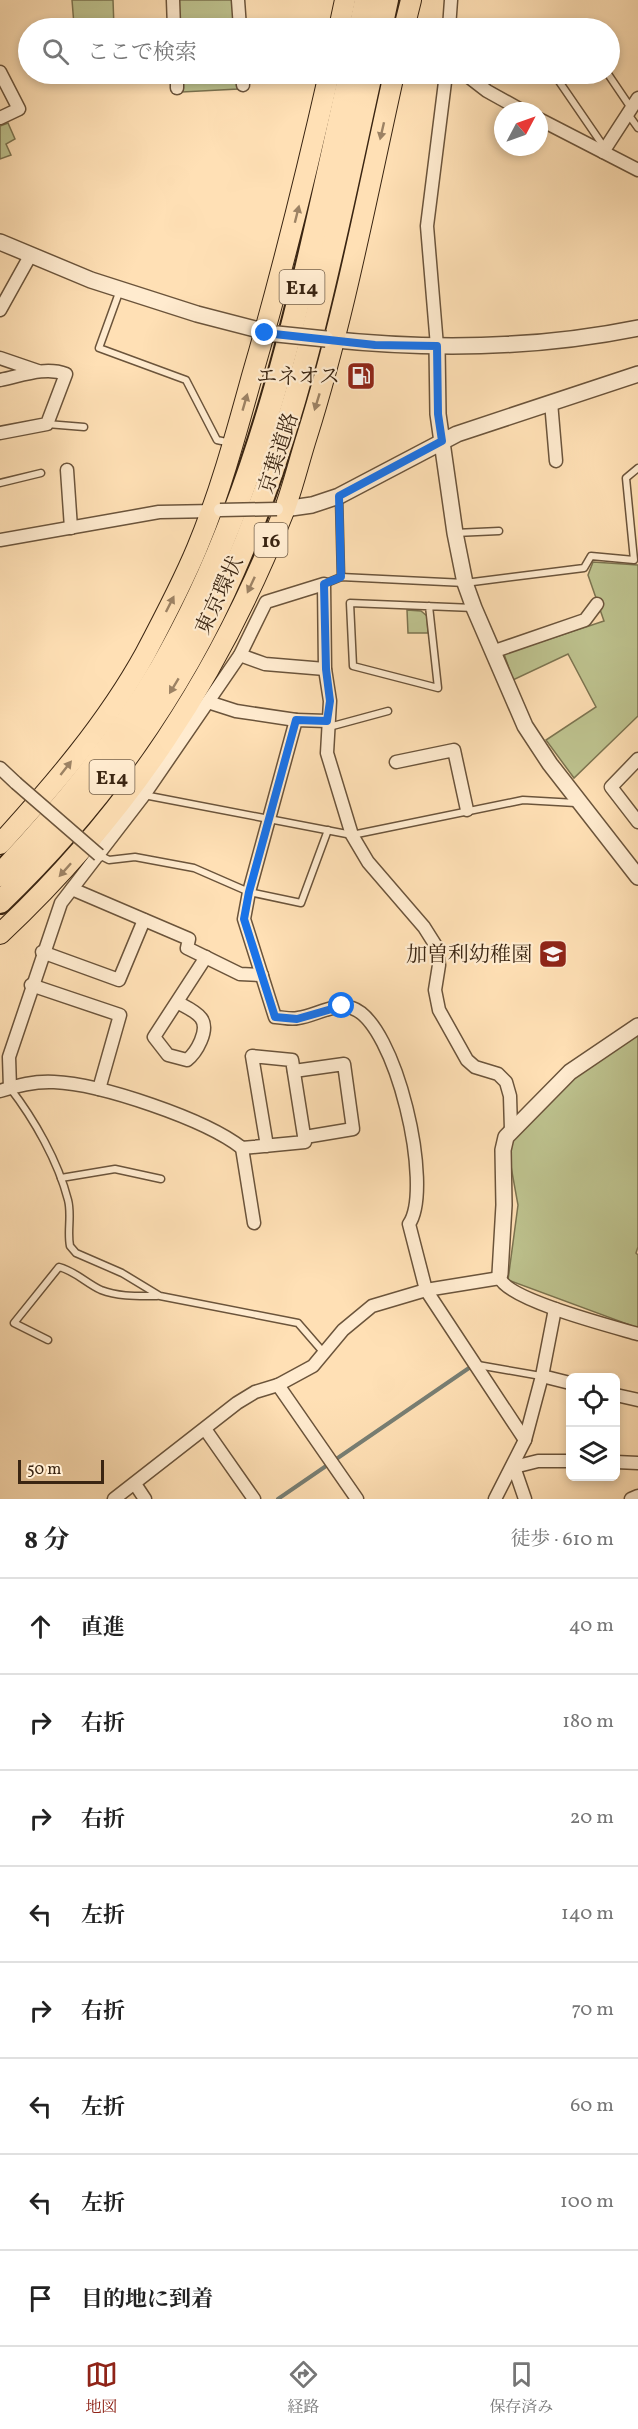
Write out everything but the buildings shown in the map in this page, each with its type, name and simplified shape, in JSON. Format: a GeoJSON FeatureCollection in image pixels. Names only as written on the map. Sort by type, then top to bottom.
{"type":"FeatureCollection","features":[{"type":"Feature","properties":{"kind":"highway"},"geometry":{"type":"LineString","coordinates":[[341,18],[345,0]]}},
{"type":"Feature","properties":{"kind":"highway"},"geometry":{"type":"LineString","coordinates":[[362,18],[366,0]]}},
{"type":"Feature","properties":{"kind":"highway"},"geometry":{"type":"LineString","coordinates":[[383,18],[387,0]]}},
{"type":"Feature","properties":{"kind":"highway"},"geometry":{"type":"LineString","coordinates":[[406,18],[411,0]]}},
{"type":"Feature","properties":{"kind":"highway","name":"東京環状"},"geometry":{"type":"LineString","coordinates":[[0,844],[60,776],[123,688],[144,655],[216,511],[232,444],[271,334],[327,84]]}},
{"type":"Feature","properties":{"kind":"highway","name":"京葉道路"},"geometry":{"type":"LineString","coordinates":[[0,875],[65,804],[104,754],[160,668],[208,574],[240,496],[281,373],[348,84]]}},
{"type":"Feature","properties":{"kind":"highway","name":"京葉道路"},"geometry":{"type":"LineString","coordinates":[[0,903],[82,815],[126,759],[175,685],[234,571],[272,473],[303,372],[369,84]]}},
{"type":"Feature","properties":{"kind":"highway","name":"東京環状"},"geometry":{"type":"LineString","coordinates":[[0,934],[49,888],[91,841],[135,786],[182,716],[216,657],[281,509],[330,339],[392,84]]}},
{"type":"Feature","properties":{"kind":"street"},"geometry":{"type":"LineString","coordinates":[[172,0],[173,18]]}},
{"type":"Feature","properties":{"kind":"street"},"geometry":{"type":"LineString","coordinates":[[238,0],[239,18]]}},
{"type":"Feature","properties":{"kind":"street"},"geometry":{"type":"LineString","coordinates":[[450,18],[451,0]]}},
{"type":"Feature","properties":{"kind":"street"},"geometry":{"type":"LineString","coordinates":[[0,72],[19,109],[0,118]]}},
{"type":"Feature","properties":{"kind":"street"},"geometry":{"type":"LineString","coordinates":[[445,84],[427,226],[437,346],[438,414],[455,533],[465,583],[525,726],[580,803],[638,877]]}},
{"type":"Feature","properties":{"kind":"street"},"geometry":{"type":"LineString","coordinates":[[477,84],[506,102]]}},
{"type":"Feature","properties":{"kind":"street"},"geometry":{"type":"LineString","coordinates":[[603,152],[632,107]]}},
{"type":"Feature","properties":{"kind":"street"},"geometry":{"type":"LineString","coordinates":[[548,124],[638,170]]}},
{"type":"Feature","properties":{"kind":"street"},"geometry":{"type":"LineString","coordinates":[[0,242],[30,256],[120,289],[271,334],[375,345],[506,345],[597,336],[638,328]]}},
{"type":"Feature","properties":{"kind":"street"},"geometry":{"type":"LineString","coordinates":[[0,310],[30,256]]}},
{"type":"Feature","properties":{"kind":"street"},"geometry":{"type":"LineString","coordinates":[[0,358],[40,372]]}},
{"type":"Feature","properties":{"kind":"street"},"geometry":{"type":"LineString","coordinates":[[0,380],[57,370],[66,374],[47,424],[0,433]]}},
{"type":"Feature","properties":{"kind":"street"},"geometry":{"type":"LineString","coordinates":[[0,540],[159,512],[281,509],[339,496],[442,441],[550,402],[638,374]]}},
{"type":"Feature","properties":{"kind":"street"},"geometry":{"type":"LineString","coordinates":[[550,402],[556,461]]}},
{"type":"Feature","properties":{"kind":"street"},"geometry":{"type":"LineString","coordinates":[[67,470],[71,528]]}},
{"type":"Feature","properties":{"kind":"street"},"geometry":{"type":"LineString","coordinates":[[267,1146],[252,1056],[292,1060],[305,1142],[267,1146],[242,1148],[224,1134],[189,1119],[99,1089],[54,1082],[22,1083],[5,1089],[7,1072],[5,1052],[32,985],[60,903],[144,795],[208,702],[240,655],[266,602],[324,584],[326,669],[330,701],[327,753],[352,835],[368,862],[424,927],[436,946],[440,965],[435,990],[439,1010],[467,1060],[476,1067],[498,1074],[506,1082],[510,1096],[511,1130]]}},
{"type":"Feature","properties":{"kind":"street"},"geometry":{"type":"LineString","coordinates":[[492,652],[585,620],[597,604]]}},
{"type":"Feature","properties":{"kind":"street"},"geometry":{"type":"LineString","coordinates":[[240,655],[265,664],[326,669]]}},
{"type":"Feature","properties":{"kind":"street"},"geometry":{"type":"LineString","coordinates":[[208,702],[236,711],[328,724]]}},
{"type":"Feature","properties":{"kind":"street"},"geometry":{"type":"LineString","coordinates":[[296,720],[249,892],[244,919],[275,1017],[297,1019],[342,1006],[354,1008],[367,1018],[381,1038],[403,1101],[418,1172],[418,1197],[414,1217],[409,1224],[426,1290],[525,1440]]}},
{"type":"Feature","properties":{"kind":"street"},"geometry":{"type":"LineString","coordinates":[[396,762],[454,750],[467,810]]}},
{"type":"Feature","properties":{"kind":"street"},"geometry":{"type":"LineString","coordinates":[[638,759],[611,787],[638,822]]}},
{"type":"Feature","properties":{"kind":"street"},"geometry":{"type":"LineString","coordinates":[[0,768],[99,855]]}},
{"type":"Feature","properties":{"kind":"street"},"geometry":{"type":"LineString","coordinates":[[72,889],[189,939],[187,948],[240,974],[262,975]]}},
{"type":"Feature","properties":{"kind":"street"},"geometry":{"type":"LineString","coordinates":[[42,952],[118,980],[144,920]]}},
{"type":"Feature","properties":{"kind":"street"},"geometry":{"type":"LineString","coordinates":[[177,1002],[201,1017],[204,1026],[196,1053],[187,1060],[168,1054],[154,1037],[206,957]]}},
{"type":"Feature","properties":{"kind":"street"},"geometry":{"type":"LineString","coordinates":[[32,985],[120,1015],[99,1089]]}},
{"type":"Feature","properties":{"kind":"street"},"geometry":{"type":"LineString","coordinates":[[638,1026],[570,1072],[511,1130],[502,1150],[504,1205],[500,1276],[502,1283],[517,1293],[555,1309],[638,1334]]}},
{"type":"Feature","properties":{"kind":"street"},"geometry":{"type":"LineString","coordinates":[[294,1071],[344,1064],[353,1129],[305,1137]]}},
{"type":"Feature","properties":{"kind":"street"},"geometry":{"type":"LineString","coordinates":[[242,1148],[254,1223]]}},
{"type":"Feature","properties":{"kind":"street"},"geometry":{"type":"LineString","coordinates":[[114,1499],[255,1392],[278,1385],[314,1366],[344,1330],[372,1306],[426,1290],[500,1276]]}},
{"type":"Feature","properties":{"kind":"street"},"geometry":{"type":"LineString","coordinates":[[495,1499],[514,1467],[525,1440],[542,1376],[555,1309]]}},
{"type":"Feature","properties":{"kind":"street"},"geometry":{"type":"LineString","coordinates":[[542,1376],[566,1382]]}},
{"type":"Feature","properties":{"kind":"street"},"geometry":{"type":"LineString","coordinates":[[278,1385],[357,1499]]}},
{"type":"Feature","properties":{"kind":"street"},"geometry":{"type":"LineString","coordinates":[[620,1396],[638,1400]]}},
{"type":"Feature","properties":{"kind":"street"},"geometry":{"type":"LineString","coordinates":[[205,1429],[254,1499]]}},
{"type":"Feature","properties":{"kind":"street"},"geometry":{"type":"LineString","coordinates":[[514,1467],[538,1461],[566,1461]]}},
{"type":"Feature","properties":{"kind":"street"},"geometry":{"type":"LineString","coordinates":[[620,1462],[638,1463]]}},
{"type":"Feature","properties":{"kind":"street"},"geometry":{"type":"LineString","coordinates":[[514,1467],[525,1499]]}},
{"type":"Feature","properties":{"kind":"street"},"geometry":{"type":"LineString","coordinates":[[135,1484],[145,1499]]}},
{"type":"Feature","properties":{"kind":"street"},"geometry":{"type":"LineString","coordinates":[[631,1499],[638,1496]]}},
{"type":"Feature","properties":{"kind":"lane"},"geometry":{"type":"LineString","coordinates":[[561,84],[602,144],[603,152]]}},
{"type":"Feature","properties":{"kind":"lane"},"geometry":{"type":"LineString","coordinates":[[615,84],[632,107],[638,128]]}},
{"type":"Feature","properties":{"kind":"lane"},"geometry":{"type":"LineString","coordinates":[[120,289],[99,348],[186,380],[217,440],[232,444]]}},
{"type":"Feature","properties":{"kind":"lane"},"geometry":{"type":"LineString","coordinates":[[47,424],[84,427]]}},
{"type":"Feature","properties":{"kind":"lane"},"geometry":{"type":"LineString","coordinates":[[324,584],[341,577],[465,583],[585,568],[591,556],[634,560],[626,478],[638,468]]}},
{"type":"Feature","properties":{"kind":"lane"},"geometry":{"type":"LineString","coordinates":[[0,483],[41,473]]}},
{"type":"Feature","properties":{"kind":"lane"},"geometry":{"type":"LineString","coordinates":[[339,496],[341,577]]}},
{"type":"Feature","properties":{"kind":"lane"},"geometry":{"type":"LineString","coordinates":[[455,533],[499,531]]}},
{"type":"Feature","properties":{"kind":"lane"},"geometry":{"type":"LineString","coordinates":[[429,606],[438,688],[353,666],[350,603],[429,606],[474,608]]}},
{"type":"Feature","properties":{"kind":"lane"},"geometry":{"type":"LineString","coordinates":[[328,724],[388,711]]}},
{"type":"Feature","properties":{"kind":"lane"},"geometry":{"type":"LineString","coordinates":[[144,795],[269,821],[352,835],[523,800],[580,803]]}},
{"type":"Feature","properties":{"kind":"lane"},"geometry":{"type":"LineString","coordinates":[[99,855],[109,860],[135,858],[194,868],[249,892],[301,903],[328,830]]}},
{"type":"Feature","properties":{"kind":"lane"},"geometry":{"type":"LineString","coordinates":[[5,1089],[24,1106],[61,1178],[69,1203],[70,1246],[76,1253],[122,1273],[160,1296]]}},
{"type":"Feature","properties":{"kind":"lane"},"geometry":{"type":"LineString","coordinates":[[61,1178],[115,1169],[161,1179]]}},
{"type":"Feature","properties":{"kind":"lane"},"geometry":{"type":"LineString","coordinates":[[48,1340],[14,1323],[59,1267],[121,1296],[160,1296],[298,1323],[324,1353]]}},
{"type":"Feature","properties":{"kind":"lane"},"geometry":{"type":"LineString","coordinates":[[476,1364],[542,1376]]}},
{"type":"Feature","properties":{"kind":"green space"},"geometry":{"type":"Polygon","coordinates":[[[72,0],[113,0],[114,18],[73,18],[72,0]]]}},
{"type":"Feature","properties":{"kind":"green space"},"geometry":{"type":"Polygon","coordinates":[[[177,0],[232,0],[233,18],[178,18],[177,0]]]}},
{"type":"Feature","properties":{"kind":"green space"},"geometry":{"type":"Polygon","coordinates":[[[182,84],[238,84],[238,89],[182,92],[182,84]]]}},
{"type":"Feature","properties":{"kind":"green space"},"geometry":{"type":"Polygon","coordinates":[[[8,123],[15,139],[6,144],[11,155],[0,159],[0,126],[8,123]]]}},
{"type":"Feature","properties":{"kind":"green space"},"geometry":{"type":"Polygon","coordinates":[[[593,562],[638,565],[638,716],[574,778],[546,740],[596,707],[568,654],[513,680],[504,654],[604,621],[588,575],[593,562]]]}},
{"type":"Feature","properties":{"kind":"green space"},"geometry":{"type":"Polygon","coordinates":[[[407,610],[421,611],[427,616],[428,633],[408,633],[407,610]]]}},
{"type":"Feature","properties":{"kind":"green space"},"geometry":{"type":"Polygon","coordinates":[[[638,1032],[638,1247],[636,1253],[638,1255],[638,1328],[508,1280],[518,1205],[508,1150],[519,1125],[572,1079],[638,1032]]]}},
{"type":"Feature","properties":{"kind":"waterway"},"geometry":{"type":"LineString","coordinates":[[278,1499],[469,1368]]}},
{"type":"Feature","properties":{"kind":"place","name":"エネオス"},"geometry":{"type":"Point","coordinates":[361,376]}},
{"type":"Feature","properties":{"kind":"place","name":"加曽利幼稚園"},"geometry":{"type":"Point","coordinates":[553,954]}},
{"type":"Feature","properties":{"kind":"route"},"geometry":{"type":"LineString","coordinates":[[265,333],[375,345],[437,346],[435,357],[438,414],[442,441],[339,496],[341,577],[324,584],[326,669],[330,701],[327,721],[296,720],[249,892],[244,919],[275,1017],[297,1019],[342,1006]]}}]}
